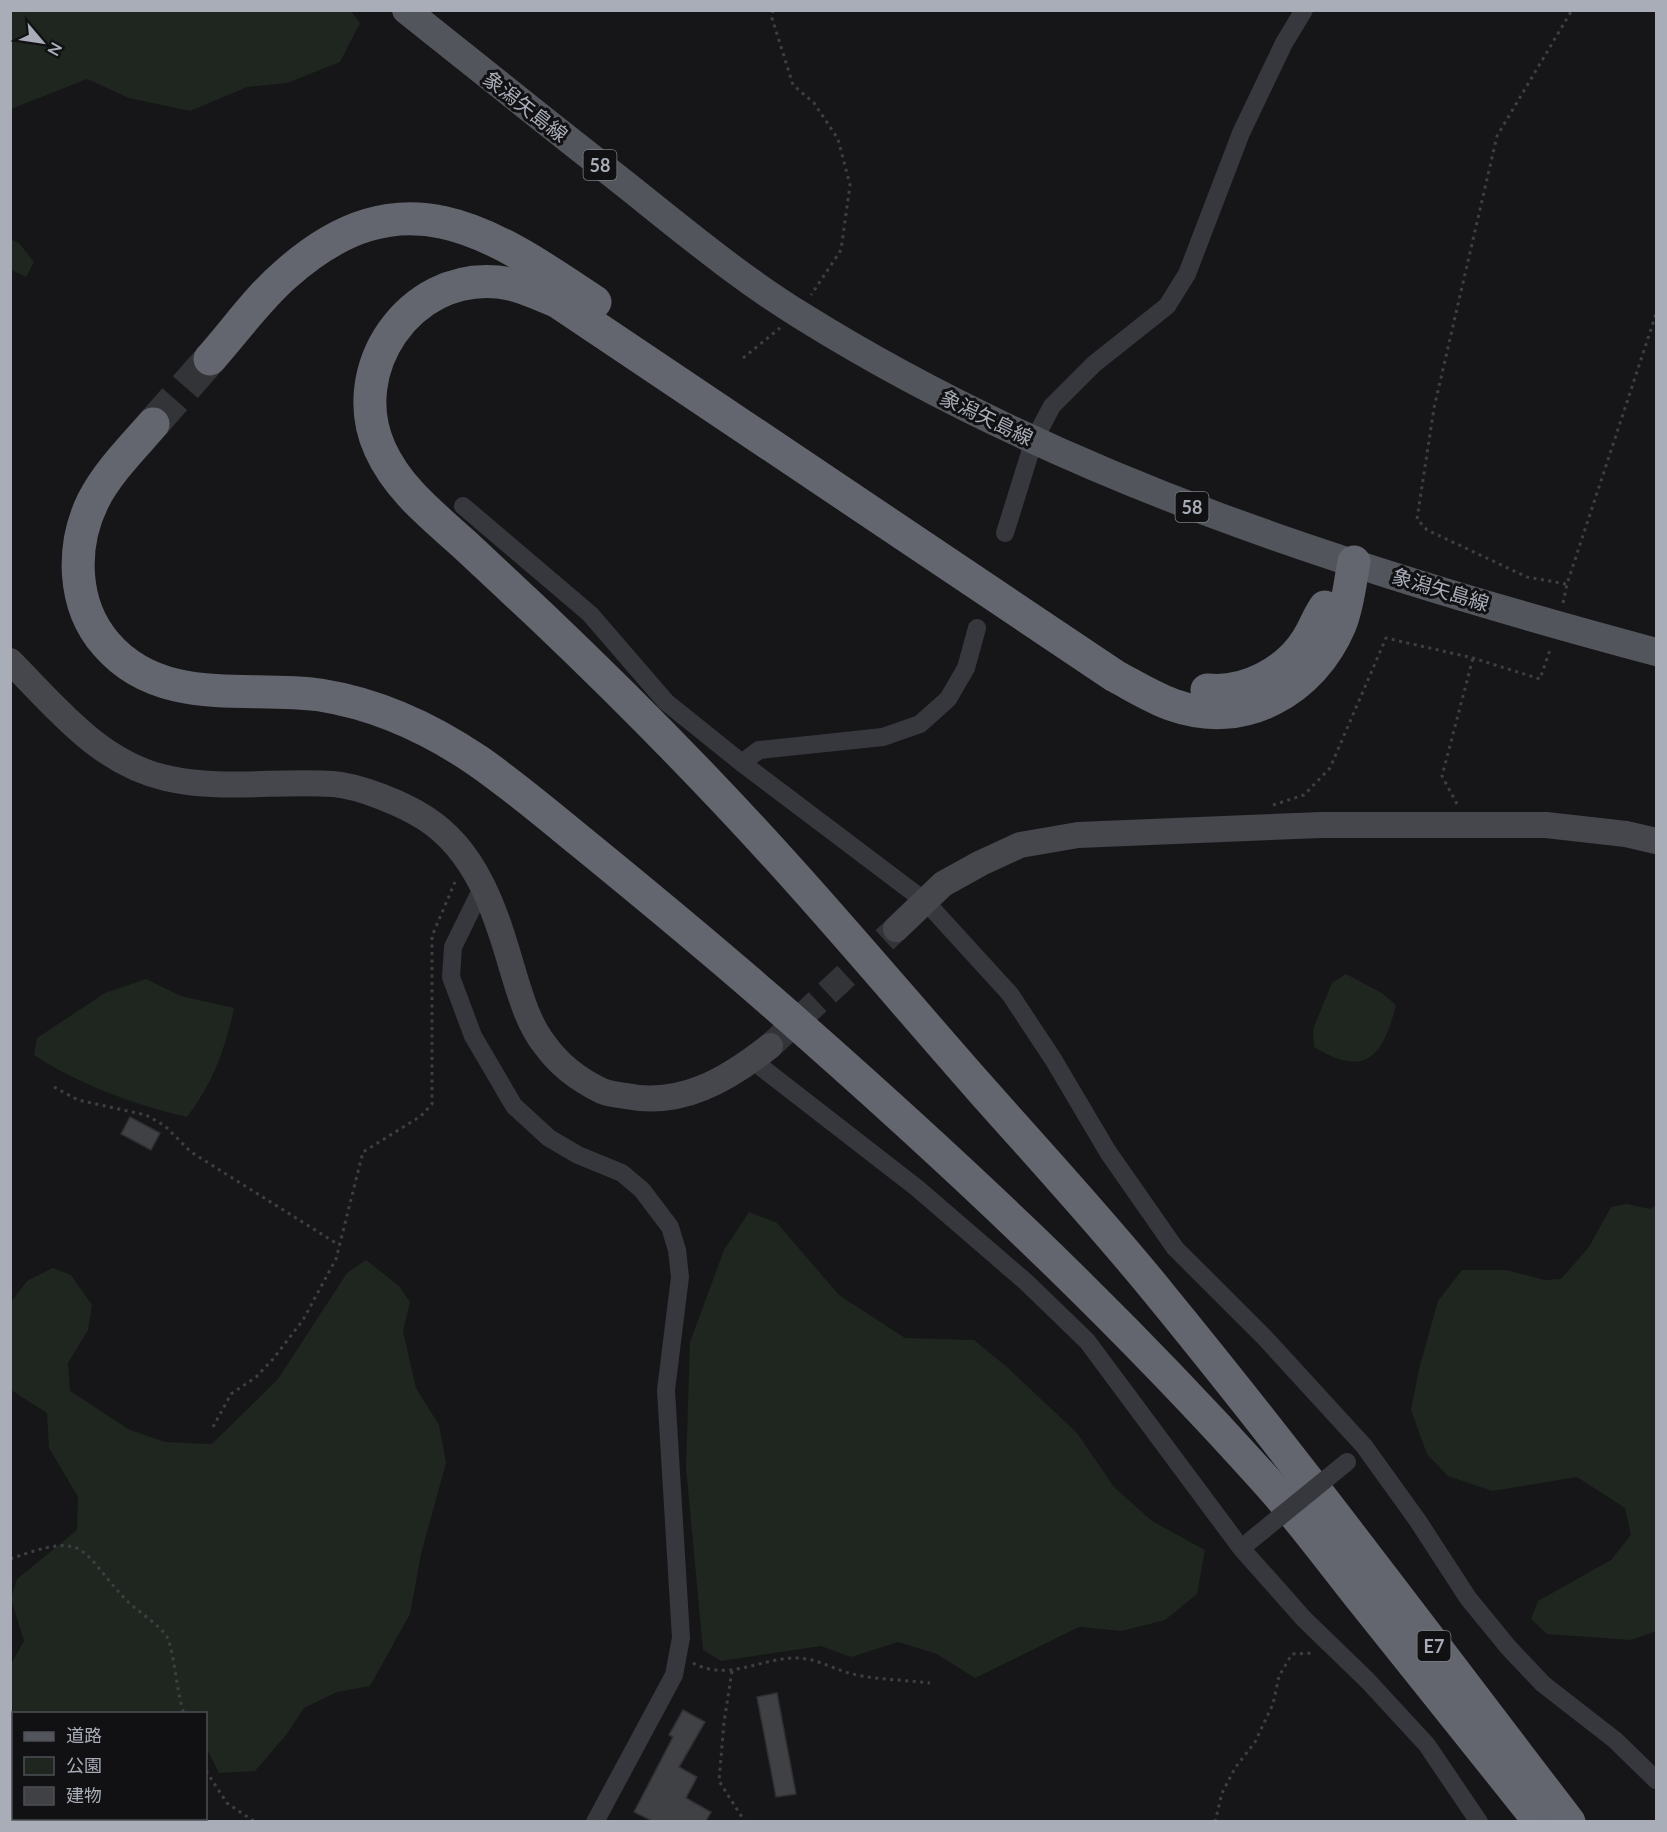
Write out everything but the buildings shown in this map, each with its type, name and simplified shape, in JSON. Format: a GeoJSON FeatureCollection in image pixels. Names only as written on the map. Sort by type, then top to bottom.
{"type":"FeatureCollection","features":[{"type":"Feature","properties":{"kind":"highway"},"geometry":{"type":"LineString","coordinates":[[210,359],[284,275],[314,251],[340,236],[386,221],[419,219],[454,224],[488,236],[519,252],[1129,658],[1155,674],[1184,686],[1211,690],[1239,688],[1265,678],[1287,663],[1306,641],[1354,562]]}},
{"type":"Feature","properties":{"kind":"highway"},"geometry":{"type":"LineString","coordinates":[[1286,1479],[1160,1294],[782,862],[689,762],[602,674],[420,506],[392,474],[377,444],[369,416],[369,388],[377,357],[393,330],[414,307],[439,291],[464,284],[496,281],[524,288],[558,302],[1116,676],[1174,705],[1204,711],[1235,711],[1262,705],[1288,691],[1310,674],[1327,651],[1342,623],[1354,562]]}},
{"type":"Feature","properties":{"kind":"highway"},"geometry":{"type":"LineString","coordinates":[[153,424],[113,471],[93,500],[83,529],[77,559],[79,586],[88,616],[103,642],[125,663],[150,678],[181,687],[212,692],[292,692],[363,705],[407,721],[446,740],[481,764],[678,920],[986,1193],[1134,1339],[1286,1479]]}},
{"type":"Feature","properties":{"kind":"highway","name":"E7"},"geometry":{"type":"LineString","coordinates":[[1286,1479],[1540,1821]]}},
{"type":"Feature","properties":{"kind":"highway","name":"E7"},"geometry":{"type":"LineString","coordinates":[[1286,1479],[1569,1821]]}},
{"type":"Feature","properties":{"kind":"main road","name":"象潟矢島線"},"geometry":{"type":"LineString","coordinates":[[406,10],[673,223],[798,314],[951,401],[1162,496],[1354,562],[1559,626],[1656,652]]}},
{"type":"Feature","properties":{"kind":"street"},"geometry":{"type":"LineString","coordinates":[[1005,533],[1034,440],[1052,406],[1094,364],[1136,333],[1167,306],[1187,274],[1241,133],[1284,43],[1304,10]]}},
{"type":"Feature","properties":{"kind":"street"},"geometry":{"type":"LineString","coordinates":[[464,506],[590,614],[666,702],[742,764],[926,902],[1010,994],[1053,1059],[1108,1152],[1175,1248],[1266,1339],[1364,1446],[1418,1521],[1468,1598],[1508,1647],[1543,1684],[1615,1740],[1656,1780]]}},
{"type":"Feature","properties":{"kind":"street"},"geometry":{"type":"LineString","coordinates":[[742,764],[759,750],[883,737],[920,724],[948,699],[966,668],[976,628]]}},
{"type":"Feature","properties":{"kind":"street"},"geometry":{"type":"LineString","coordinates":[[10,661],[82,735],[124,762],[165,778],[237,786],[335,784],[385,798],[426,818],[461,847],[483,886],[522,1000],[543,1044],[570,1073],[605,1092],[642,1099],[681,1097],[711,1084],[761,1053],[1026,1282],[1087,1341],[1304,1619],[1349,1662],[1427,1745],[1479,1821]]}},
{"type":"Feature","properties":{"kind":"street"},"geometry":{"type":"LineString","coordinates":[[896,929],[943,884],[981,862],[1020,845],[1078,835],[1321,825],[1468,824],[1546,825],[1626,834],[1656,841]]}},
{"type":"Feature","properties":{"kind":"street"},"geometry":{"type":"LineString","coordinates":[[483,886],[453,947],[451,977],[473,1036],[514,1106],[549,1138],[578,1155],[622,1173],[642,1190],[670,1227],[677,1250],[680,1278],[666,1390],[681,1638],[674,1675],[595,1821]]}},
{"type":"Feature","properties":{"kind":"street"},"geometry":{"type":"LineString","coordinates":[[1246,1545],[1364,1446]]}},
{"type":"Feature","properties":{"kind":"path"},"geometry":{"type":"LineString","coordinates":[[742,358],[798,314],[841,250],[850,185],[838,139],[814,103],[793,85],[772,18],[773,10]]}},
{"type":"Feature","properties":{"kind":"path"},"geometry":{"type":"LineString","coordinates":[[1567,584],[1527,577],[1427,530],[1417,519],[1434,408],[1497,136],[1572,10]]}},
{"type":"Feature","properties":{"kind":"path"},"geometry":{"type":"LineString","coordinates":[[1272,805],[1304,795],[1330,768],[1386,638],[1473,658],[1540,679],[1559,626],[1567,584],[1656,314]]}},
{"type":"Feature","properties":{"kind":"path"},"geometry":{"type":"LineString","coordinates":[[1468,824],[1442,776],[1473,658]]}},
{"type":"Feature","properties":{"kind":"path"},"geometry":{"type":"LineString","coordinates":[[213,1427],[231,1394],[256,1377],[303,1320],[336,1259],[363,1152],[421,1116],[432,1104],[432,936],[448,894],[467,859]]}},
{"type":"Feature","properties":{"kind":"path"},"geometry":{"type":"LineString","coordinates":[[54,1087],[78,1100],[146,1115],[165,1126],[191,1152],[339,1245]]}},
{"type":"Feature","properties":{"kind":"path"},"geometry":{"type":"LineString","coordinates":[[10,1559],[43,1547],[71,1545],[93,1558],[127,1601],[167,1637],[184,1712]]}},
{"type":"Feature","properties":{"kind":"path"},"geometry":{"type":"LineString","coordinates":[[1215,1821],[1222,1793],[1234,1768],[1255,1742],[1273,1704],[1279,1676],[1293,1654],[1317,1652],[1349,1662]]}},
{"type":"Feature","properties":{"kind":"path"},"geometry":{"type":"LineString","coordinates":[[678,1655],[700,1667],[732,1671],[795,1658],[820,1662],[856,1675],[930,1683]]}},
{"type":"Feature","properties":{"kind":"path"},"geometry":{"type":"LineString","coordinates":[[732,1671],[719,1781],[746,1821]]}},
{"type":"Feature","properties":{"kind":"path"},"geometry":{"type":"LineString","coordinates":[[207,1773],[227,1803],[255,1821]]}},
{"type":"Feature","properties":{"kind":"green space"},"geometry":{"type":"Polygon","coordinates":[[[11,11],[351,11],[360,23],[340,62],[287,83],[247,87],[190,111],[129,98],[87,79],[11,109],[11,11]]]}},
{"type":"Feature","properties":{"kind":"green space"},"geometry":{"type":"Polygon","coordinates":[[[10,239],[19,243],[34,262],[26,277],[11,270],[10,239]]]}},
{"type":"Feature","properties":{"kind":"green space"},"geometry":{"type":"Polygon","coordinates":[[[1346,974],[1382,993],[1396,1005],[1385,1038],[1378,1049],[1370,1057],[1359,1061],[1347,1061],[1314,1047],[1313,1029],[1332,983],[1346,974]]]}},
{"type":"Feature","properties":{"kind":"green space"},"geometry":{"type":"Polygon","coordinates":[[[146,979],[181,996],[234,1008],[227,1037],[211,1079],[187,1117],[148,1107],[88,1084],[34,1055],[37,1038],[105,993],[146,979]]]}},
{"type":"Feature","properties":{"kind":"green space"},"geometry":{"type":"Polygon","coordinates":[[[1627,1204],[1650,1209],[1656,1205],[1656,1631],[1631,1640],[1547,1634],[1531,1619],[1538,1601],[1611,1560],[1631,1535],[1625,1508],[1577,1477],[1492,1491],[1448,1476],[1427,1454],[1411,1410],[1419,1369],[1438,1301],[1462,1270],[1506,1270],[1545,1280],[1561,1279],[1589,1247],[1611,1207],[1627,1204]]]}},
{"type":"Feature","properties":{"kind":"green space"},"geometry":{"type":"Polygon","coordinates":[[[749,1212],[777,1223],[839,1295],[905,1338],[974,1340],[1007,1367],[1077,1433],[1114,1487],[1152,1521],[1205,1550],[1197,1594],[1165,1620],[1122,1631],[1079,1627],[975,1678],[937,1654],[898,1642],[851,1657],[821,1646],[721,1661],[703,1650],[686,1467],[690,1342],[724,1250],[749,1212]]]}},
{"type":"Feature","properties":{"kind":"green space"},"geometry":{"type":"Polygon","coordinates":[[[366,1260],[399,1286],[410,1302],[403,1331],[416,1388],[439,1425],[446,1463],[421,1554],[410,1614],[370,1686],[337,1692],[304,1708],[286,1735],[255,1771],[219,1773],[207,1749],[207,1712],[12,1712],[11,1760],[11,1664],[24,1641],[11,1599],[17,1579],[77,1530],[78,1497],[49,1448],[47,1413],[11,1390],[11,1302],[27,1281],[53,1268],[71,1275],[92,1305],[88,1330],[68,1363],[70,1391],[130,1430],[165,1442],[212,1444],[278,1379],[347,1273],[366,1260]]]}},
{"type":"Feature","properties":{"kind":"tunnel"},"geometry":{"type":"LineString","coordinates":[[153,424],[210,359]]}},
{"type":"Feature","properties":{"kind":"tunnel"},"geometry":{"type":"LineString","coordinates":[[770,1046],[896,929]]}}]}
